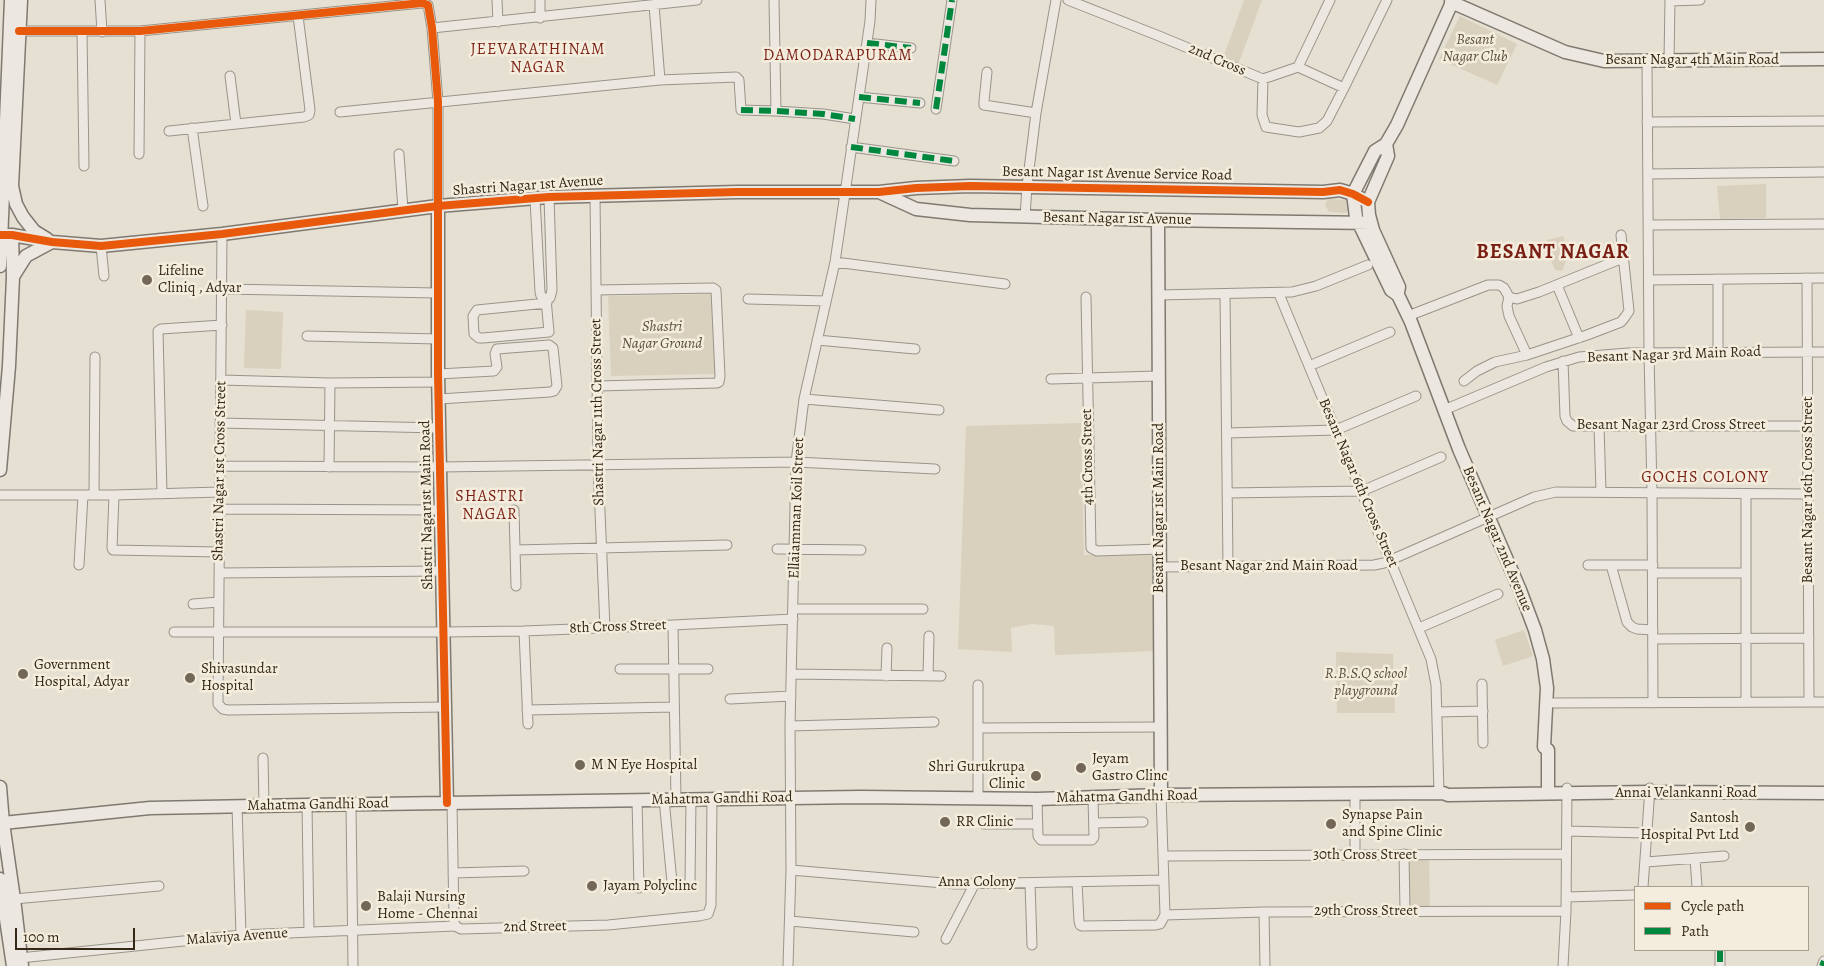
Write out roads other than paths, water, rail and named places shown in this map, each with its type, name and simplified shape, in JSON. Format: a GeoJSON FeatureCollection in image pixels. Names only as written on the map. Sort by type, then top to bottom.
{"type":"FeatureCollection","features":[{"type":"Feature","properties":{"kind":"street"},"geometry":{"type":"LineString","coordinates":[[11,0],[12,186],[16,204],[23,217],[34,231],[52,242]]}},
{"type":"Feature","properties":{"kind":"street"},"geometry":{"type":"LineString","coordinates":[[0,266],[4,235],[4,69],[10,26],[21,0]]}},
{"type":"Feature","properties":{"kind":"street"},"geometry":{"type":"LineString","coordinates":[[100,0],[102,32]]}},
{"type":"Feature","properties":{"kind":"street"},"geometry":{"type":"LineString","coordinates":[[497,0],[498,22]]}},
{"type":"Feature","properties":{"kind":"street"},"geometry":{"type":"LineString","coordinates":[[540,0],[540,18]]}},
{"type":"Feature","properties":{"kind":"street"},"geometry":{"type":"LineString","coordinates":[[432,28],[697,0]]}},
{"type":"Feature","properties":{"kind":"street"},"geometry":{"type":"LineString","coordinates":[[774,0],[776,111]]}},
{"type":"Feature","properties":{"kind":"street","name":"Ellaiamman Koil Street"},"geometry":{"type":"LineString","coordinates":[[788,966],[791,870],[790,726],[796,462],[804,399],[835,262],[867,43],[871,0]]}},
{"type":"Feature","properties":{"kind":"street"},"geometry":{"type":"LineString","coordinates":[[936,109],[952,0]]}},
{"type":"Feature","properties":{"kind":"street"},"geometry":{"type":"LineString","coordinates":[[1026,217],[1027,186],[1036,113],[1056,0]]}},
{"type":"Feature","properties":{"kind":"street","name":"2nd Cross"},"geometry":{"type":"LineString","coordinates":[[1068,0],[1263,79],[1298,67]]}},
{"type":"Feature","properties":{"kind":"street"},"geometry":{"type":"LineString","coordinates":[[1330,0],[1298,67],[1344,88]]}},
{"type":"Feature","properties":{"kind":"street"},"geometry":{"type":"LineString","coordinates":[[1263,79],[1262,115],[1266,127],[1299,132],[1319,128],[1327,121],[1386,0]]}},
{"type":"Feature","properties":{"kind":"street"},"geometry":{"type":"LineString","coordinates":[[1669,61],[1670,0],[1700,0]]}},
{"type":"Feature","properties":{"kind":"street"},"geometry":{"type":"LineString","coordinates":[[1368,225],[1356,217],[1353,194],[1374,150],[1386,144],[1396,125],[1452,1]]}},
{"type":"Feature","properties":{"kind":"street","name":"Besant Nagar 4th Main Road"},"geometry":{"type":"LineString","coordinates":[[1452,1],[1565,52],[1604,61],[1824,59]]}},
{"type":"Feature","properties":{"kind":"street"},"geometry":{"type":"LineString","coordinates":[[10,26],[82,32],[140,31],[298,16],[364,5],[425,4],[429,7],[432,28],[438,102],[438,206]]}},
{"type":"Feature","properties":{"kind":"street"},"geometry":{"type":"LineString","coordinates":[[654,5],[660,80]]}},
{"type":"Feature","properties":{"kind":"street"},"geometry":{"type":"LineString","coordinates":[[169,131],[309,115],[310,110],[298,16]]}},
{"type":"Feature","properties":{"kind":"street"},"geometry":{"type":"LineString","coordinates":[[139,154],[140,31]]}},
{"type":"Feature","properties":{"kind":"street"},"geometry":{"type":"LineString","coordinates":[[82,32],[84,166]]}},
{"type":"Feature","properties":{"kind":"street"},"geometry":{"type":"LineString","coordinates":[[867,43],[911,48]]}},
{"type":"Feature","properties":{"kind":"street"},"geometry":{"type":"LineString","coordinates":[[1647,62],[1649,353],[1652,425],[1653,703]]}},
{"type":"Feature","properties":{"kind":"street"},"geometry":{"type":"LineString","coordinates":[[988,72],[984,105],[1036,113]]}},
{"type":"Feature","properties":{"kind":"street"},"geometry":{"type":"LineString","coordinates":[[230,76],[236,124]]}},
{"type":"Feature","properties":{"kind":"street"},"geometry":{"type":"LineString","coordinates":[[340,112],[660,80],[738,77],[741,110],[823,114],[856,119]]}},
{"type":"Feature","properties":{"kind":"street"},"geometry":{"type":"LineString","coordinates":[[859,97],[920,103]]}},
{"type":"Feature","properties":{"kind":"street"},"geometry":{"type":"LineString","coordinates":[[1648,122],[1824,121]]}},
{"type":"Feature","properties":{"kind":"street"},"geometry":{"type":"LineString","coordinates":[[192,128],[203,206]]}},
{"type":"Feature","properties":{"kind":"street"},"geometry":{"type":"LineString","coordinates":[[1368,225],[1368,202],[1388,156],[1386,144]]}},
{"type":"Feature","properties":{"kind":"street"},"geometry":{"type":"LineString","coordinates":[[851,147],[954,161]]}},
{"type":"Feature","properties":{"kind":"street"},"geometry":{"type":"LineString","coordinates":[[399,154],[403,210]]}},
{"type":"Feature","properties":{"kind":"street"},"geometry":{"type":"LineString","coordinates":[[1648,174],[1824,172]]}},
{"type":"Feature","properties":{"kind":"street","name":"Besant Nagar 1st Avenue Service Road"},"geometry":{"type":"LineString","coordinates":[[879,192],[916,188],[1027,186],[1323,192],[1340,190],[1353,194]]}},
{"type":"Feature","properties":{"kind":"street","name":"Shastri Nagar 1st Avenue"},"geometry":{"type":"LineString","coordinates":[[4,235],[52,242],[101,246],[222,234],[438,206],[535,198],[737,192],[879,192]]}},
{"type":"Feature","properties":{"kind":"street","name":"Besant Nagar 1st Avenue"},"geometry":{"type":"LineString","coordinates":[[879,192],[916,209],[970,215],[1368,225]]}},
{"type":"Feature","properties":{"kind":"street"},"geometry":{"type":"LineString","coordinates":[[1353,194],[1368,202]]}},
{"type":"Feature","properties":{"kind":"street","name":"Shastri Nagar 11th Cross Street"},"geometry":{"type":"LineString","coordinates":[[595,196],[598,465],[604,628]]}},
{"type":"Feature","properties":{"kind":"street"},"geometry":{"type":"LineString","coordinates":[[535,198],[540,292],[546,301],[549,332],[479,338],[474,334],[473,316],[477,310],[546,301],[550,298],[552,290],[549,198]]}},
{"type":"Feature","properties":{"kind":"street","name":"Shastri Nagar1st Main Road"},"geometry":{"type":"LineString","coordinates":[[438,206],[438,399],[444,707],[449,803]]}},
{"type":"Feature","properties":{"kind":"street","name":"Besant Nagar 1st Main Road"},"geometry":{"type":"LineString","coordinates":[[1158,220],[1161,795]]}},
{"type":"Feature","properties":{"kind":"street"},"geometry":{"type":"LineString","coordinates":[[1648,225],[1824,224]]}},
{"type":"Feature","properties":{"kind":"street","name":"Besant Nagar 2nd Avenue"},"geometry":{"type":"LineString","coordinates":[[1368,225],[1391,290],[1398,295],[1413,314],[1444,410],[1535,630],[1543,659],[1548,703],[1544,747],[1541,750],[1544,790]]}},
{"type":"Feature","properties":{"kind":"street","name":"Shastri Nagar 1st Cross Street"},"geometry":{"type":"LineString","coordinates":[[222,234],[218,701],[220,707],[228,710],[444,707]]}},
{"type":"Feature","properties":{"kind":"street"},"geometry":{"type":"LineString","coordinates":[[0,470],[9,366],[12,277],[4,235]]}},
{"type":"Feature","properties":{"kind":"street"},"geometry":{"type":"LineString","coordinates":[[1464,381],[1476,371],[1495,362],[1527,356],[1621,322],[1629,311],[1620,235]]}},
{"type":"Feature","properties":{"kind":"street"},"geometry":{"type":"LineString","coordinates":[[12,277],[26,256],[52,242]]}},
{"type":"Feature","properties":{"kind":"street"},"geometry":{"type":"LineString","coordinates":[[101,246],[104,276]]}},
{"type":"Feature","properties":{"kind":"street"},"geometry":{"type":"LineString","coordinates":[[1510,298],[1517,299],[1557,285],[1623,258]]}},
{"type":"Feature","properties":{"kind":"street"},"geometry":{"type":"LineString","coordinates":[[835,262],[1005,284]]}},
{"type":"Feature","properties":{"kind":"street"},"geometry":{"type":"LineString","coordinates":[[1158,295],[1279,294],[1306,290],[1368,265]]}},
{"type":"Feature","properties":{"kind":"street","name":"Besant Nagar 16th Cross Street"},"geometry":{"type":"LineString","coordinates":[[1807,278],[1809,702]]}},
{"type":"Feature","properties":{"kind":"street"},"geometry":{"type":"LineString","coordinates":[[1648,280],[1824,278]]}},
{"type":"Feature","properties":{"kind":"street"},"geometry":{"type":"LineString","coordinates":[[1718,279],[1718,352]]}},
{"type":"Feature","properties":{"kind":"street"},"geometry":{"type":"LineString","coordinates":[[1413,314],[1488,285],[1499,285],[1504,288],[1510,298]]}},
{"type":"Feature","properties":{"kind":"street"},"geometry":{"type":"LineString","coordinates":[[1557,285],[1579,338]]}},
{"type":"Feature","properties":{"kind":"street"},"geometry":{"type":"LineString","coordinates":[[596,290],[713,288],[716,290],[720,376],[719,382],[597,386]]}},
{"type":"Feature","properties":{"kind":"street"},"geometry":{"type":"LineString","coordinates":[[223,289],[438,293]]}},
{"type":"Feature","properties":{"kind":"street"},"geometry":{"type":"LineString","coordinates":[[1225,294],[1228,566]]}},
{"type":"Feature","properties":{"kind":"street","name":"Besant Nagar 6th Cross Street"},"geometry":{"type":"LineString","coordinates":[[1279,294],[1431,659],[1435,674],[1441,793]]}},
{"type":"Feature","properties":{"kind":"street","name":"4th Cross Street"},"geometry":{"type":"LineString","coordinates":[[1086,297],[1090,548],[1097,551],[1160,549]]}},
{"type":"Feature","properties":{"kind":"street"},"geometry":{"type":"LineString","coordinates":[[1510,298],[1507,306],[1509,316],[1527,356]]}},
{"type":"Feature","properties":{"kind":"street"},"geometry":{"type":"LineString","coordinates":[[748,299],[826,301]]}},
{"type":"Feature","properties":{"kind":"street"},"geometry":{"type":"LineString","coordinates":[[162,494],[158,331],[161,329],[222,324]]}},
{"type":"Feature","properties":{"kind":"street"},"geometry":{"type":"LineString","coordinates":[[1309,366],[1390,332]]}},
{"type":"Feature","properties":{"kind":"street"},"geometry":{"type":"LineString","coordinates":[[307,336],[438,338]]}},
{"type":"Feature","properties":{"kind":"street"},"geometry":{"type":"LineString","coordinates":[[816,340],[915,349]]}},
{"type":"Feature","properties":{"kind":"street"},"geometry":{"type":"LineString","coordinates":[[221,380],[330,383],[438,378],[494,371],[497,368],[495,354],[497,349],[549,344],[553,348],[557,386],[554,391],[438,399]]}},
{"type":"Feature","properties":{"kind":"street","name":"Besant Nagar 3rd Main Road"},"geometry":{"type":"LineString","coordinates":[[1444,410],[1563,361],[1597,355],[1824,352]]}},
{"type":"Feature","properties":{"kind":"street"},"geometry":{"type":"LineString","coordinates":[[94,495],[95,356]]}},
{"type":"Feature","properties":{"kind":"street","name":"Besant Nagar 23rd Cross Street"},"geometry":{"type":"LineString","coordinates":[[1563,361],[1567,422],[1573,426],[1807,426]]}},
{"type":"Feature","properties":{"kind":"street"},"geometry":{"type":"LineString","coordinates":[[1051,379],[1158,376]]}},
{"type":"Feature","properties":{"kind":"street"},"geometry":{"type":"LineString","coordinates":[[329,467],[330,383]]}},
{"type":"Feature","properties":{"kind":"street"},"geometry":{"type":"LineString","coordinates":[[1227,433],[1336,430],[1416,396]]}},
{"type":"Feature","properties":{"kind":"street"},"geometry":{"type":"LineString","coordinates":[[804,399],[939,410]]}},
{"type":"Feature","properties":{"kind":"street"},"geometry":{"type":"LineString","coordinates":[[220,423],[439,428]]}},
{"type":"Feature","properties":{"kind":"street"},"geometry":{"type":"LineString","coordinates":[[1598,426],[1601,492]]}},
{"type":"Feature","properties":{"kind":"street"},"geometry":{"type":"LineString","coordinates":[[1227,493],[1362,491],[1441,457]]}},
{"type":"Feature","properties":{"kind":"street"},"geometry":{"type":"LineString","coordinates":[[220,466],[440,467],[796,462],[935,469]]}},
{"type":"Feature","properties":{"kind":"street"},"geometry":{"type":"LineString","coordinates":[[0,495],[114,495],[220,492]]}},
{"type":"Feature","properties":{"kind":"street","name":"Besant Nagar 2nd Main Road"},"geometry":{"type":"LineString","coordinates":[[1160,566],[1374,565],[1391,560],[1488,516],[1545,494],[1601,492],[1808,494]]}},
{"type":"Feature","properties":{"kind":"street"},"geometry":{"type":"LineString","coordinates":[[1746,494],[1746,702]]}},
{"type":"Feature","properties":{"kind":"street"},"geometry":{"type":"LineString","coordinates":[[79,565],[83,495]]}},
{"type":"Feature","properties":{"kind":"street"},"geometry":{"type":"LineString","coordinates":[[114,495],[112,548],[115,551],[219,552]]}},
{"type":"Feature","properties":{"kind":"street"},"geometry":{"type":"LineString","coordinates":[[220,509],[441,510]]}},
{"type":"Feature","properties":{"kind":"street"},"geometry":{"type":"LineString","coordinates":[[514,510],[516,586]]}},
{"type":"Feature","properties":{"kind":"street"},"geometry":{"type":"LineString","coordinates":[[515,550],[727,546]]}},
{"type":"Feature","properties":{"kind":"street"},"geometry":{"type":"LineString","coordinates":[[777,549],[861,550]]}},
{"type":"Feature","properties":{"kind":"street"},"geometry":{"type":"LineString","coordinates":[[1588,565],[1746,572]]}},
{"type":"Feature","properties":{"kind":"street"},"geometry":{"type":"LineString","coordinates":[[1611,565],[1627,622],[1632,627],[1653,635],[1809,638]]}},
{"type":"Feature","properties":{"kind":"street"},"geometry":{"type":"LineString","coordinates":[[219,573],[442,571]]}},
{"type":"Feature","properties":{"kind":"street"},"geometry":{"type":"LineString","coordinates":[[1419,628],[1498,594]]}},
{"type":"Feature","properties":{"kind":"street"},"geometry":{"type":"LineString","coordinates":[[193,604],[219,602]]}},
{"type":"Feature","properties":{"kind":"street"},"geometry":{"type":"LineString","coordinates":[[793,609],[924,609]]}},
{"type":"Feature","properties":{"kind":"street","name":"8th Cross Street"},"geometry":{"type":"LineString","coordinates":[[174,632],[444,632],[673,626],[793,619]]}},
{"type":"Feature","properties":{"kind":"street"},"geometry":{"type":"LineString","coordinates":[[672,882],[670,799],[674,707],[673,626]]}},
{"type":"Feature","properties":{"kind":"street"},"geometry":{"type":"LineString","coordinates":[[524,630],[528,724]]}},
{"type":"Feature","properties":{"kind":"street"},"geometry":{"type":"LineString","coordinates":[[928,676],[929,636]]}},
{"type":"Feature","properties":{"kind":"street"},"geometry":{"type":"LineString","coordinates":[[886,676],[888,648]]}},
{"type":"Feature","properties":{"kind":"street"},"geometry":{"type":"LineString","coordinates":[[620,669],[708,669]]}},
{"type":"Feature","properties":{"kind":"street"},"geometry":{"type":"LineString","coordinates":[[792,674],[941,676]]}},
{"type":"Feature","properties":{"kind":"street"},"geometry":{"type":"LineString","coordinates":[[1482,684],[1484,743]]}},
{"type":"Feature","properties":{"kind":"street"},"geometry":{"type":"LineString","coordinates":[[978,685],[978,798]]}},
{"type":"Feature","properties":{"kind":"street"},"geometry":{"type":"LineString","coordinates":[[730,699],[791,696]]}},
{"type":"Feature","properties":{"kind":"street"},"geometry":{"type":"LineString","coordinates":[[1548,703],[1824,702]]}},
{"type":"Feature","properties":{"kind":"street"},"geometry":{"type":"LineString","coordinates":[[528,710],[674,707]]}},
{"type":"Feature","properties":{"kind":"street"},"geometry":{"type":"LineString","coordinates":[[1437,712],[1483,711]]}},
{"type":"Feature","properties":{"kind":"street"},"geometry":{"type":"LineString","coordinates":[[790,726],[934,722]]}},
{"type":"Feature","properties":{"kind":"street"},"geometry":{"type":"LineString","coordinates":[[978,728],[1160,727]]}},
{"type":"Feature","properties":{"kind":"street"},"geometry":{"type":"LineString","coordinates":[[263,758],[264,806]]}},
{"type":"Feature","properties":{"kind":"street"},"geometry":{"type":"LineString","coordinates":[[0,787],[2,819],[14,899],[18,963]]}},
{"type":"Feature","properties":{"kind":"street","name":"Mahatma Gandhi Road"},"geometry":{"type":"LineString","coordinates":[[2,819],[142,808],[237,806],[670,799],[1037,799],[1161,795],[1441,793],[1448,795],[1544,790]]}},
{"type":"Feature","properties":{"kind":"street","name":"Annai Velankanni Road"},"geometry":{"type":"LineString","coordinates":[[1544,790],[1820,790]]}},
{"type":"Feature","properties":{"kind":"street"},"geometry":{"type":"LineString","coordinates":[[1563,966],[1566,911],[1567,790]]}},
{"type":"Feature","properties":{"kind":"street"},"geometry":{"type":"LineString","coordinates":[[1643,886],[1649,790]]}},
{"type":"Feature","properties":{"kind":"street"},"geometry":{"type":"LineString","coordinates":[[1354,794],[1355,855]]}},
{"type":"Feature","properties":{"kind":"street"},"geometry":{"type":"LineString","coordinates":[[1077,882],[1080,925],[1160,924],[1165,915],[1161,795]]}},
{"type":"Feature","properties":{"kind":"street"},"geometry":{"type":"LineString","coordinates":[[1037,799],[1038,836],[1041,840],[1092,840],[1094,837],[1093,798]]}},
{"type":"Feature","properties":{"kind":"street"},"geometry":{"type":"LineString","coordinates":[[690,884],[691,799]]}},
{"type":"Feature","properties":{"kind":"street","name":"2nd Street"},"geometry":{"type":"LineString","coordinates":[[455,926],[461,929],[608,925],[704,916],[708,914],[711,905],[712,799]]}},
{"type":"Feature","properties":{"kind":"street"},"geometry":{"type":"LineString","coordinates":[[636,800],[639,888]]}},
{"type":"Feature","properties":{"kind":"street"},"geometry":{"type":"LineString","coordinates":[[449,803],[454,873],[455,926]]}},
{"type":"Feature","properties":{"kind":"street"},"geometry":{"type":"LineString","coordinates":[[351,804],[353,966]]}},
{"type":"Feature","properties":{"kind":"street"},"geometry":{"type":"LineString","coordinates":[[307,805],[309,932]]}},
{"type":"Feature","properties":{"kind":"street"},"geometry":{"type":"LineString","coordinates":[[237,806],[241,935]]}},
{"type":"Feature","properties":{"kind":"street"},"geometry":{"type":"LineString","coordinates":[[1094,823],[1143,822]]}},
{"type":"Feature","properties":{"kind":"street"},"geometry":{"type":"LineString","coordinates":[[984,824],[1038,824]]}},
{"type":"Feature","properties":{"kind":"street"},"geometry":{"type":"LineString","coordinates":[[1567,831],[1646,833]]}},
{"type":"Feature","properties":{"kind":"street"},"geometry":{"type":"LineString","coordinates":[[1404,854],[1405,911]]}},
{"type":"Feature","properties":{"kind":"street","name":"30th Cross Street"},"geometry":{"type":"LineString","coordinates":[[1164,856],[1566,854]]}},
{"type":"Feature","properties":{"kind":"street"},"geometry":{"type":"LineString","coordinates":[[1646,862],[1724,856]]}},
{"type":"Feature","properties":{"kind":"street"},"geometry":{"type":"LineString","coordinates":[[1695,858],[1697,886]]}},
{"type":"Feature","properties":{"kind":"street","name":"Anna Colony"},"geometry":{"type":"LineString","coordinates":[[791,870],[955,884],[1164,880]]}},
{"type":"Feature","properties":{"kind":"street"},"geometry":{"type":"LineString","coordinates":[[454,873],[524,871]]}},
{"type":"Feature","properties":{"kind":"street"},"geometry":{"type":"LineString","coordinates":[[0,882],[18,963]]}},
{"type":"Feature","properties":{"kind":"street"},"geometry":{"type":"LineString","coordinates":[[946,939],[974,883]]}},
{"type":"Feature","properties":{"kind":"street"},"geometry":{"type":"LineString","coordinates":[[1030,883],[1032,944]]}},
{"type":"Feature","properties":{"kind":"street"},"geometry":{"type":"LineString","coordinates":[[14,899],[159,886]]}},
{"type":"Feature","properties":{"kind":"street"},"geometry":{"type":"LineString","coordinates":[[1566,897],[1634,895]]}},
{"type":"Feature","properties":{"kind":"street","name":"29th Cross Street"},"geometry":{"type":"LineString","coordinates":[[1165,915],[1264,912],[1566,911]]}},
{"type":"Feature","properties":{"kind":"street"},"geometry":{"type":"LineString","coordinates":[[1264,912],[1265,966]]}},
{"type":"Feature","properties":{"kind":"street"},"geometry":{"type":"LineString","coordinates":[[790,920],[914,932]]}},
{"type":"Feature","properties":{"kind":"street","name":"Malaviya Avenue"},"geometry":{"type":"LineString","coordinates":[[18,963],[241,935],[455,926]]}},
{"type":"Feature","properties":{"kind":"street"},"geometry":{"type":"LineString","coordinates":[[1720,951],[1720,966]]}},
{"type":"Feature","properties":{"kind":"street"},"geometry":{"type":"LineString","coordinates":[[1822,966],[1824,961]]}},
{"type":"Feature","properties":{"kind":"place","name":"Lifeline Cliniq , Adyar"},"geometry":{"type":"Point","coordinates":[147,280]}},
{"type":"Feature","properties":{"kind":"place","name":"Government Hospital, Adyar"},"geometry":{"type":"Point","coordinates":[23,674]}},
{"type":"Feature","properties":{"kind":"place","name":"Shivasundar Hospital"},"geometry":{"type":"Point","coordinates":[190,678]}},
{"type":"Feature","properties":{"kind":"place","name":"M N Eye Hospital"},"geometry":{"type":"Point","coordinates":[580,765]}},
{"type":"Feature","properties":{"kind":"place","name":"Jeyam Gastro Clinc"},"geometry":{"type":"Point","coordinates":[1081,768]}},
{"type":"Feature","properties":{"kind":"place","name":"Shri Gurukrupa Clinic"},"geometry":{"type":"Point","coordinates":[1036,776]}},
{"type":"Feature","properties":{"kind":"place","name":"RR Clinic"},"geometry":{"type":"Point","coordinates":[945,822]}},
{"type":"Feature","properties":{"kind":"place","name":"Synapse Pain and Spine Clinic"},"geometry":{"type":"Point","coordinates":[1331,824]}},
{"type":"Feature","properties":{"kind":"place","name":"Santosh Hospital Pvt Ltd"},"geometry":{"type":"Point","coordinates":[1750,827]}},
{"type":"Feature","properties":{"kind":"place","name":"Jayam Polyclinc"},"geometry":{"type":"Point","coordinates":[592,886]}},
{"type":"Feature","properties":{"kind":"place","name":"Balaji Nursing Home - Chennai"},"geometry":{"type":"Point","coordinates":[366,906]}},
{"type":"Feature","properties":{"kind":"district","name":"DAMODARAPURAM"},"geometry":{"type":"Point","coordinates":[838,56]}},
{"type":"Feature","properties":{"kind":"district","name":"JEEVARATHINAM NAGAR"},"geometry":{"type":"Point","coordinates":[538,59]}},
{"type":"Feature","properties":{"kind":"district","name":"BESANT NAGAR"},"geometry":{"type":"Point","coordinates":[1553,253]}},
{"type":"Feature","properties":{"kind":"district","name":"GOCHS COLONY"},"geometry":{"type":"Point","coordinates":[1705,478]}},
{"type":"Feature","properties":{"kind":"district","name":"SHASTRI NAGAR"},"geometry":{"type":"Point","coordinates":[490,506]}},
{"type":"Feature","properties":{"kind":"park label","name":"Besant Nagar Club"},"geometry":{"type":"Point","coordinates":[1475,48]}},
{"type":"Feature","properties":{"kind":"park label","name":"Shastri Nagar Ground"},"geometry":{"type":"Point","coordinates":[662,336]}},
{"type":"Feature","properties":{"kind":"park label","name":"R.B.S.Q school playground"},"geometry":{"type":"Point","coordinates":[1366,682]}}]}
